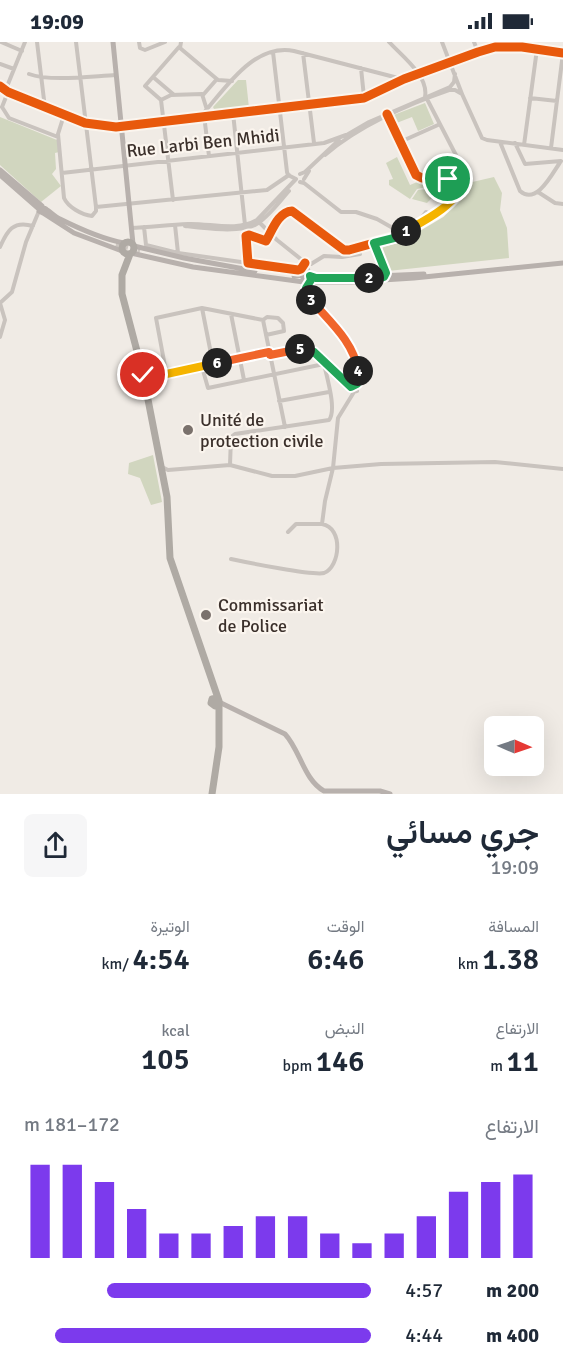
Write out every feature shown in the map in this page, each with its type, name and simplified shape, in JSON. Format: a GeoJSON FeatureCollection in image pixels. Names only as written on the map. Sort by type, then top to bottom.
{"type":"FeatureCollection","features":[{"type":"Feature","properties":{"kind":"highway"},"geometry":{"type":"LineString","coordinates":[[128,248],[122,275],[122,294],[164,471],[171,559],[216,701],[214,747],[207,794]]}},
{"type":"Feature","properties":{"kind":"highway"},"geometry":{"type":"LineString","coordinates":[[128,248],[118,281],[119,293],[135,350],[165,504],[168,562],[216,701],[219,747],[212,794]]}},
{"type":"Feature","properties":{"kind":"main road"},"geometry":{"type":"LineString","coordinates":[[113,42],[131,228],[128,248]]}},
{"type":"Feature","properties":{"kind":"main road"},"geometry":{"type":"LineString","coordinates":[[0,170],[42,210]]}},
{"type":"Feature","properties":{"kind":"main road"},"geometry":{"type":"LineString","coordinates":[[0,175],[42,210],[62,222],[91,236],[116,244]]}},
{"type":"Feature","properties":{"kind":"main road"},"geometry":{"type":"LineString","coordinates":[[62,222],[64,228],[83,237],[193,267],[307,276],[350,279],[563,261]]}},
{"type":"Feature","properties":{"kind":"main road"},"geometry":{"type":"LineString","coordinates":[[140,252],[185,262],[247,271]]}},
{"type":"Feature","properties":{"kind":"main road"},"geometry":{"type":"LineString","coordinates":[[307,276],[351,282],[415,278],[563,261]]}},
{"type":"Feature","properties":{"kind":"main road"},"geometry":{"type":"LineString","coordinates":[[216,701],[285,734],[292,742],[317,788],[330,792],[380,791],[390,794]]}},
{"type":"Feature","properties":{"kind":"street"},"geometry":{"type":"LineString","coordinates":[[1,42],[22,51]]}},
{"type":"Feature","properties":{"kind":"street"},"geometry":{"type":"LineString","coordinates":[[25,42],[5,89],[1,107],[9,118],[59,138]]}},
{"type":"Feature","properties":{"kind":"street"},"geometry":{"type":"LineString","coordinates":[[37,42],[43,107]]}},
{"type":"Feature","properties":{"kind":"street"},"geometry":{"type":"LineString","coordinates":[[64,115],[58,131],[65,201],[89,216],[94,214],[96,207],[75,42]]}},
{"type":"Feature","properties":{"kind":"street"},"geometry":{"type":"LineString","coordinates":[[139,42],[140,48],[145,50],[165,42]]}},
{"type":"Feature","properties":{"kind":"street"},"geometry":{"type":"LineString","coordinates":[[389,42],[417,72],[438,125],[459,161]]}},
{"type":"Feature","properties":{"kind":"street"},"geometry":{"type":"LineString","coordinates":[[442,42],[455,74],[457,88]]}},
{"type":"Feature","properties":{"kind":"street"},"geometry":{"type":"LineString","coordinates":[[474,42],[478,52]]}},
{"type":"Feature","properties":{"kind":"street"},"geometry":{"type":"LineString","coordinates":[[545,50],[546,42]]}},
{"type":"Feature","properties":{"kind":"street"},"geometry":{"type":"LineString","coordinates":[[417,72],[426,71],[504,44],[563,53],[559,100],[551,148]]}},
{"type":"Feature","properties":{"kind":"street"},"geometry":{"type":"LineString","coordinates":[[173,200],[161,100],[145,86],[180,46],[217,80],[232,81]]}},
{"type":"Feature","properties":{"kind":"street"},"geometry":{"type":"LineString","coordinates":[[524,145],[537,49]]}},
{"type":"Feature","properties":{"kind":"street"},"geometry":{"type":"LineString","coordinates":[[209,156],[203,116],[232,81],[256,59],[273,52],[288,50],[303,53],[404,79]]}},
{"type":"Feature","properties":{"kind":"street"},"geometry":{"type":"LineString","coordinates":[[273,52],[284,147],[296,178],[341,212],[365,214],[391,227],[399,236]]}},
{"type":"Feature","properties":{"kind":"street"},"geometry":{"type":"LineString","coordinates":[[303,53],[314,143]]}},
{"type":"Feature","properties":{"kind":"street"},"geometry":{"type":"LineString","coordinates":[[0,64],[14,69]]}},
{"type":"Feature","properties":{"kind":"street"},"geometry":{"type":"LineString","coordinates":[[361,68],[364,98]]}},
{"type":"Feature","properties":{"kind":"street"},"geometry":{"type":"LineString","coordinates":[[5,89],[85,123],[121,126],[364,98],[417,72],[435,68]]}},
{"type":"Feature","properties":{"kind":"street"},"geometry":{"type":"LineString","coordinates":[[29,74],[42,77],[116,75]]}},
{"type":"Feature","properties":{"kind":"street"},"geometry":{"type":"LineString","coordinates":[[454,84],[455,74]]}},
{"type":"Feature","properties":{"kind":"street"},"geometry":{"type":"LineString","coordinates":[[153,77],[174,95]]}},
{"type":"Feature","properties":{"kind":"street"},"geometry":{"type":"LineString","coordinates":[[161,100],[174,95],[203,95],[217,80]]}},
{"type":"Feature","properties":{"kind":"street"},"geometry":{"type":"LineString","coordinates":[[454,84],[456,83],[462,94],[481,135],[488,140],[563,150]]}},
{"type":"Feature","properties":{"kind":"street"},"geometry":{"type":"LineString","coordinates":[[131,228],[176,225],[245,226],[258,221],[296,178],[346,138],[454,84]]}},
{"type":"Feature","properties":{"kind":"street"},"geometry":{"type":"LineString","coordinates":[[426,98],[457,88]]}},
{"type":"Feature","properties":{"kind":"street"},"geometry":{"type":"LineString","coordinates":[[203,95],[207,114],[211,115]]}},
{"type":"Feature","properties":{"kind":"street"},"geometry":{"type":"LineString","coordinates":[[530,98],[559,100]]}},
{"type":"Feature","properties":{"kind":"street"},"geometry":{"type":"LineString","coordinates":[[233,113],[245,226]]}},
{"type":"Feature","properties":{"kind":"street"},"geometry":{"type":"LineString","coordinates":[[96,207],[267,190],[305,172],[323,153],[360,126],[388,115]]}},
{"type":"Feature","properties":{"kind":"street"},"geometry":{"type":"LineString","coordinates":[[247,271],[246,236],[249,235],[265,242],[279,218],[289,211],[297,214],[344,250],[352,250],[399,236],[432,216],[457,195],[459,186],[450,179],[418,177],[388,115]]}},
{"type":"Feature","properties":{"kind":"street"},"geometry":{"type":"LineString","coordinates":[[400,141],[438,125]]}},
{"type":"Feature","properties":{"kind":"street","name":"Rue Larbi Ben Mhidi"},"geometry":{"type":"LineString","coordinates":[[62,172],[320,143],[346,135]]}},
{"type":"Feature","properties":{"kind":"street"},"geometry":{"type":"LineString","coordinates":[[500,142],[520,191],[527,195],[538,192],[562,161]]}},
{"type":"Feature","properties":{"kind":"street"},"geometry":{"type":"LineString","coordinates":[[320,143],[325,147],[323,153]]}},
{"type":"Feature","properties":{"kind":"street"},"geometry":{"type":"LineString","coordinates":[[515,143],[525,164],[562,161]]}},
{"type":"Feature","properties":{"kind":"street"},"geometry":{"type":"LineString","coordinates":[[538,192],[555,203],[563,204]]}},
{"type":"Feature","properties":{"kind":"street"},"geometry":{"type":"LineString","coordinates":[[0,337],[5,320],[0,303],[12,292],[33,226],[42,210]]}},
{"type":"Feature","properties":{"kind":"street"},"geometry":{"type":"LineString","coordinates":[[258,221],[307,276]]}},
{"type":"Feature","properties":{"kind":"street"},"geometry":{"type":"LineString","coordinates":[[0,247],[6,232],[23,224],[33,226]]}},
{"type":"Feature","properties":{"kind":"street"},"geometry":{"type":"LineString","coordinates":[[176,225],[178,253]]}},
{"type":"Feature","properties":{"kind":"street"},"geometry":{"type":"LineString","coordinates":[[144,227],[146,245],[247,271],[301,269],[307,276],[309,298],[351,348],[358,369],[353,389],[338,418],[333,468],[322,525]]}},
{"type":"Feature","properties":{"kind":"street"},"geometry":{"type":"LineString","coordinates":[[389,240],[391,227]]}},
{"type":"Feature","properties":{"kind":"street"},"geometry":{"type":"LineString","coordinates":[[374,243],[387,275]]}},
{"type":"Feature","properties":{"kind":"street"},"geometry":{"type":"LineString","coordinates":[[307,276],[324,256],[342,258],[360,254]]}},
{"type":"Feature","properties":{"kind":"street"},"geometry":{"type":"LineString","coordinates":[[167,375],[156,318],[202,308],[263,320],[267,317],[278,318],[283,322],[284,331],[266,334]]}},
{"type":"Feature","properties":{"kind":"street"},"geometry":{"type":"LineString","coordinates":[[202,308],[213,365]]}},
{"type":"Feature","properties":{"kind":"street"},"geometry":{"type":"LineString","coordinates":[[231,314],[244,380]]}},
{"type":"Feature","properties":{"kind":"street"},"geometry":{"type":"LineString","coordinates":[[263,320],[285,427]]}},
{"type":"Feature","properties":{"kind":"street"},"geometry":{"type":"LineString","coordinates":[[142,374],[148,378],[167,375],[303,348],[310,349],[353,389]]}},
{"type":"Feature","properties":{"kind":"street"},"geometry":{"type":"LineString","coordinates":[[202,368],[208,388],[325,364]]}},
{"type":"Feature","properties":{"kind":"street"},"geometry":{"type":"LineString","coordinates":[[230,465],[232,435],[329,420],[333,414],[325,364]]}},
{"type":"Feature","properties":{"kind":"street"},"geometry":{"type":"LineString","coordinates":[[145,386],[149,381],[167,375]]}},
{"type":"Feature","properties":{"kind":"street"},"geometry":{"type":"LineString","coordinates":[[279,401],[329,392]]}},
{"type":"Feature","properties":{"kind":"street"},"geometry":{"type":"LineString","coordinates":[[164,471],[230,465],[278,476],[303,476],[333,468],[381,464],[495,462],[563,470]]}},
{"type":"Feature","properties":{"kind":"street"},"geometry":{"type":"LineString","coordinates":[[231,559],[319,573],[325,572],[333,563],[337,543],[335,531],[329,526],[296,524],[288,532]]}},
{"type":"Feature","properties":{"kind":"green space"},"geometry":{"type":"Polygon","coordinates":[[[238,80],[246,80],[249,108],[215,111],[213,107],[238,80]]]}},
{"type":"Feature","properties":{"kind":"green space"},"geometry":{"type":"Polygon","coordinates":[[[425,103],[434,124],[418,131],[412,117],[394,124],[391,116],[425,103]]]}},
{"type":"Feature","properties":{"kind":"green space"},"geometry":{"type":"Polygon","coordinates":[[[0,117],[57,140],[59,152],[55,153],[56,169],[52,174],[61,186],[41,202],[0,165],[0,117]]]}},
{"type":"Feature","properties":{"kind":"green space"},"geometry":{"type":"Polygon","coordinates":[[[397,157],[410,185],[428,180],[427,187],[417,189],[410,199],[389,185],[389,180],[393,179],[386,163],[397,157]]]}},
{"type":"Feature","properties":{"kind":"green space"},"geometry":{"type":"Polygon","coordinates":[[[494,177],[502,193],[500,210],[507,228],[509,258],[388,271],[379,251],[385,242],[416,229],[444,209],[461,194],[459,182],[468,183],[494,177]]]}},
{"type":"Feature","properties":{"kind":"green space"},"geometry":{"type":"Polygon","coordinates":[[[430,181],[451,182],[455,193],[446,183],[427,203],[412,199],[418,190],[427,189],[430,181]]]}},
{"type":"Feature","properties":{"kind":"green space"},"geometry":{"type":"Polygon","coordinates":[[[153,455],[162,502],[151,505],[140,478],[128,474],[129,463],[153,455]]]}},
{"type":"Feature","properties":{"kind":"tunnel"},"geometry":{"type":"LineString","coordinates":[[116,244],[140,251]]}},
{"type":"Feature","properties":{"kind":"cycle path"},"geometry":{"type":"LineString","coordinates":[[0,86],[8,92],[85,123],[116,127],[364,98],[404,79],[495,47],[522,47],[563,53]]}},
{"type":"Feature","properties":{"kind":"cycle path"},"geometry":{"type":"LineString","coordinates":[[305,263],[298,270],[248,263],[246,236],[266,241],[279,218],[292,211],[344,250],[349,250],[399,236],[439,212],[459,193],[459,186],[453,180],[422,178],[416,175],[387,114]]}},
{"type":"Feature","properties":{"kind":"place","name":"Unité de protection civile"},"geometry":{"type":"Point","coordinates":[188,430]}},
{"type":"Feature","properties":{"kind":"place","name":"Commissariat de Police"},"geometry":{"type":"Point","coordinates":[206,615]}},
{"type":"Feature","properties":{"kind":"route"},"geometry":{"type":"LineString","coordinates":[[143,375],[148,378],[269,352],[270,355],[303,348],[314,352],[350,386],[356,386],[359,377],[354,354],[347,341],[309,298],[306,288],[311,280],[310,276],[350,279],[384,277],[386,273],[374,243],[399,236],[445,207],[460,190],[457,183],[448,179]]}}]}
